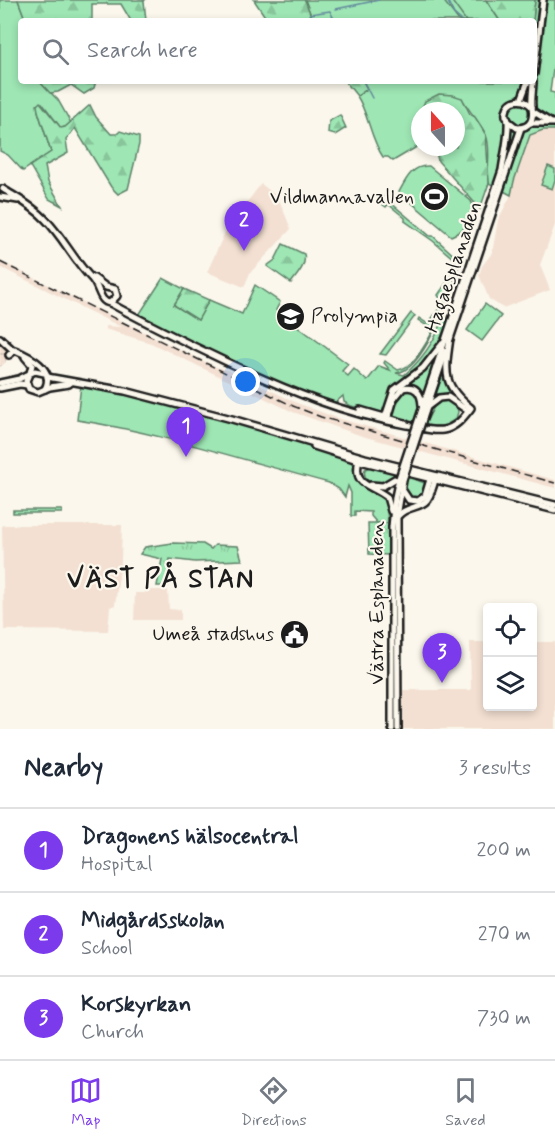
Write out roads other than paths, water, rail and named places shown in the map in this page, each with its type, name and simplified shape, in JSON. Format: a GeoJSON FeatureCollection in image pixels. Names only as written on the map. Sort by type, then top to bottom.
{"type":"FeatureCollection","features":[{"type":"Feature","properties":{"kind":"main road"},"geometry":{"type":"LineString","coordinates":[[537,45],[543,0]]}},
{"type":"Feature","properties":{"kind":"main road"},"geometry":{"type":"LineString","coordinates":[[521,100],[527,84]]}},
{"type":"Feature","properties":{"kind":"main road"},"geometry":{"type":"LineString","coordinates":[[531,123],[533,84]]}},
{"type":"Feature","properties":{"kind":"main road"},"geometry":{"type":"LineString","coordinates":[[521,100],[553,122],[531,123],[521,128],[513,126],[506,115],[507,107],[521,100]]}},
{"type":"Feature","properties":{"kind":"main road","name":"Hagaesplanaden"},"geometry":{"type":"LineString","coordinates":[[448,338],[502,170],[508,121]]}},
{"type":"Feature","properties":{"kind":"main road","name":"Hagaesplanaden"},"geometry":{"type":"LineString","coordinates":[[400,478],[521,128]]}},
{"type":"Feature","properties":{"kind":"main road"},"geometry":{"type":"LineString","coordinates":[[22,201],[0,196],[1,186],[22,201],[45,218],[98,286],[104,302],[252,374],[334,407],[408,425],[440,430],[451,428],[470,410]]}},
{"type":"Feature","properties":{"kind":"main road"},"geometry":{"type":"LineString","coordinates":[[85,272],[106,287],[115,289],[126,310],[137,318]]}},
{"type":"Feature","properties":{"kind":"main road"},"geometry":{"type":"LineString","coordinates":[[101,292],[106,287]]}},
{"type":"Feature","properties":{"kind":"main road"},"geometry":{"type":"LineString","coordinates":[[110,303],[117,296]]}},
{"type":"Feature","properties":{"kind":"main road"},"geometry":{"type":"LineString","coordinates":[[0,338],[11,353],[30,361],[32,368],[27,378],[27,385]]}},
{"type":"Feature","properties":{"kind":"main road"},"geometry":{"type":"LineString","coordinates":[[0,338],[35,359],[45,375],[47,384],[45,389]]}},
{"type":"Feature","properties":{"kind":"main road"},"geometry":{"type":"LineString","coordinates":[[448,338],[446,365],[449,384],[456,396],[470,410]]}},
{"type":"Feature","properties":{"kind":"main road"},"geometry":{"type":"LineString","coordinates":[[387,419],[394,390],[423,368],[448,338]]}},
{"type":"Feature","properties":{"kind":"main road"},"geometry":{"type":"LineString","coordinates":[[11,353],[35,359]]}},
{"type":"Feature","properties":{"kind":"main road"},"geometry":{"type":"LineString","coordinates":[[0,383],[19,379],[38,371],[59,381],[125,391],[221,416],[362,459],[555,508]]}},
{"type":"Feature","properties":{"kind":"main road"},"geometry":{"type":"LineString","coordinates":[[0,388],[20,384],[27,385],[34,392],[40,392],[67,384],[95,385]]}},
{"type":"Feature","properties":{"kind":"main road"},"geometry":{"type":"LineString","coordinates":[[387,419],[397,393],[409,387],[419,393],[424,407],[441,397],[451,398],[470,410]]}},
{"type":"Feature","properties":{"kind":"main road"},"geometry":{"type":"LineString","coordinates":[[458,403],[460,421]]}},
{"type":"Feature","properties":{"kind":"main road"},"geometry":{"type":"LineString","coordinates":[[392,408],[399,420]]}},
{"type":"Feature","properties":{"kind":"main road"},"geometry":{"type":"LineString","coordinates":[[387,419],[399,420],[408,425]]}},
{"type":"Feature","properties":{"kind":"main road"},"geometry":{"type":"LineString","coordinates":[[362,459],[363,477],[372,485],[383,486],[400,478]]}},
{"type":"Feature","properties":{"kind":"main road"},"geometry":{"type":"LineString","coordinates":[[362,459],[358,469],[360,479],[367,487],[387,497],[395,518],[406,508],[427,500],[433,477]]}},
{"type":"Feature","properties":{"kind":"main road"},"geometry":{"type":"LineString","coordinates":[[401,487],[407,499],[418,501],[425,496],[433,477]]}},
{"type":"Feature","properties":{"kind":"main road","name":"Västra Esplanaden"},"geometry":{"type":"LineString","coordinates":[[398,729],[395,518],[401,487],[400,478]]}},
{"type":"Feature","properties":{"kind":"main road","name":"Västra Esplanaden"},"geometry":{"type":"LineString","coordinates":[[392,729],[395,518],[400,478]]}},
{"type":"Feature","properties":{"kind":"waterway"},"geometry":{"type":"LineString","coordinates":[[336,9],[379,0]]}},
{"type":"Feature","properties":{"kind":"waterway"},"geometry":{"type":"LineString","coordinates":[[447,0],[459,18]]}},
{"type":"Feature","properties":{"kind":"waterway"},"geometry":{"type":"LineString","coordinates":[[310,14],[330,11],[334,18]]}},
{"type":"Feature","properties":{"kind":"waterway"},"geometry":{"type":"LineString","coordinates":[[365,84],[372,98]]}},
{"type":"Feature","properties":{"kind":"railway"},"geometry":{"type":"LineString","coordinates":[[0,262],[293,406],[321,417],[555,483]]}},
{"type":"Feature","properties":{"kind":"place","name":"Vildmannavallen"},"geometry":{"type":"Point","coordinates":[435,197]}},
{"type":"Feature","properties":{"kind":"place","name":"Midgårdsskolan"},"geometry":{"type":"Point","coordinates":[244,251]}},
{"type":"Feature","properties":{"kind":"place","name":"Prolympia"},"geometry":{"type":"Point","coordinates":[290,316]}},
{"type":"Feature","properties":{"kind":"place","name":"Dragonens hälsocentral"},"geometry":{"type":"Point","coordinates":[186,457]}},
{"type":"Feature","properties":{"kind":"place","name":"Umeå stadshus"},"geometry":{"type":"Point","coordinates":[295,634]}},
{"type":"Feature","properties":{"kind":"place","name":"Korskyrkan"},"geometry":{"type":"Point","coordinates":[442,683]}},
{"type":"Feature","properties":{"kind":"district","name":"VÄST PÅ STAN"},"geometry":{"type":"Point","coordinates":[161,580]}}]}
